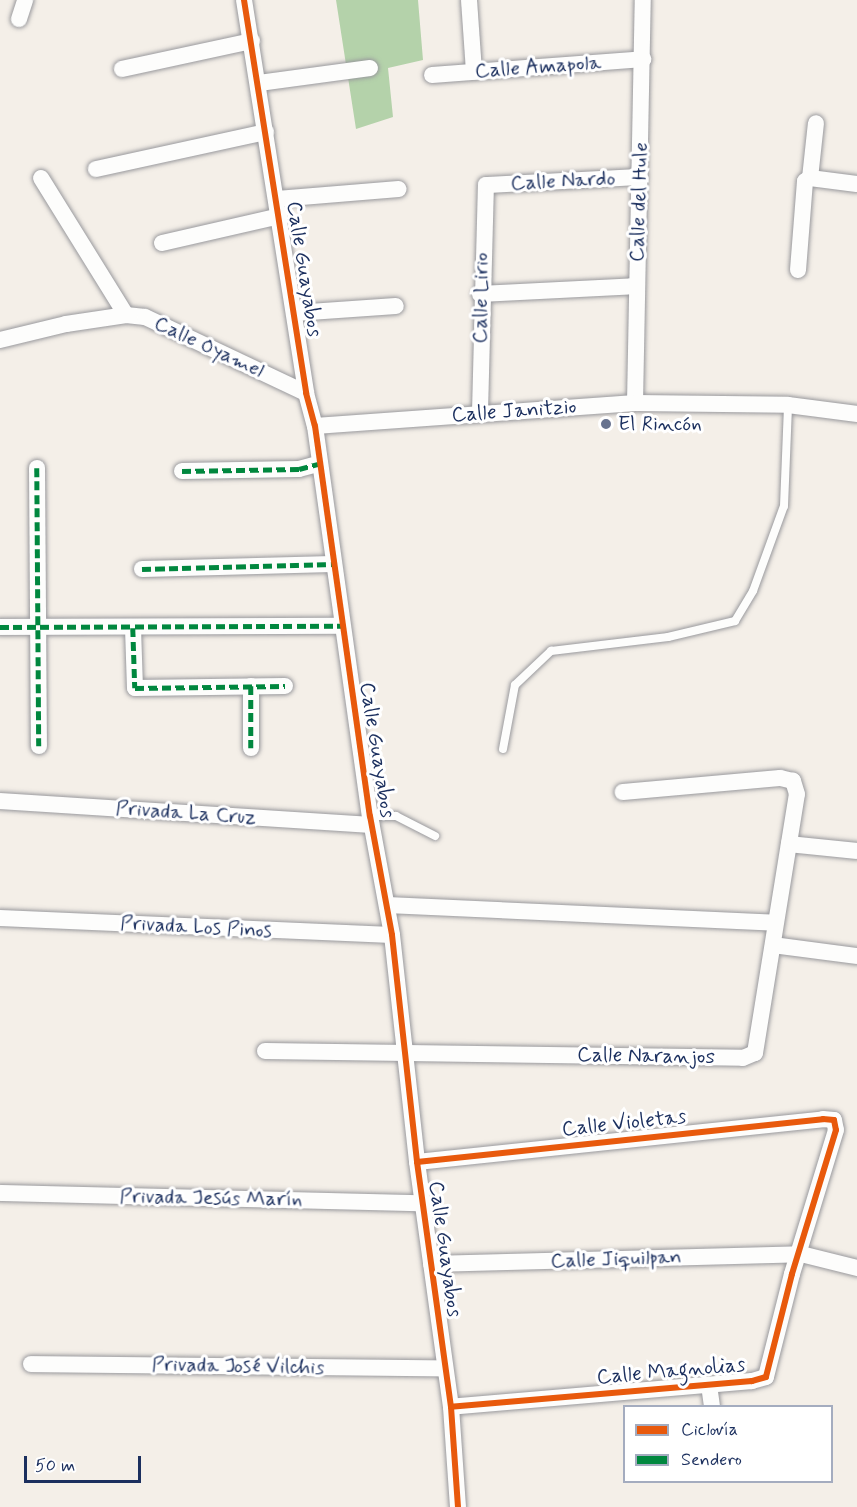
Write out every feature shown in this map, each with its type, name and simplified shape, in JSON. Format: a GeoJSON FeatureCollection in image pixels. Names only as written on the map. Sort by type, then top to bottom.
{"type":"FeatureCollection","features":[{"type":"Feature","properties":{"kind":"street"},"geometry":{"type":"LineString","coordinates":[[20,19],[25,0]]}},
{"type":"Feature","properties":{"kind":"street","name":"Calle Guayabos"},"geometry":{"type":"LineString","coordinates":[[244,0],[280,216],[306,393],[315,426],[318,464],[370,820],[392,935],[422,1203],[451,1407],[458,1507]]}},
{"type":"Feature","properties":{"kind":"street"},"geometry":{"type":"LineString","coordinates":[[469,0],[474,72]]}},
{"type":"Feature","properties":{"kind":"street","name":"Calle del Hule"},"geometry":{"type":"LineString","coordinates":[[634,403],[643,0]]}},
{"type":"Feature","properties":{"kind":"street"},"geometry":{"type":"LineString","coordinates":[[122,69],[252,41]]}},
{"type":"Feature","properties":{"kind":"street","name":"Calle Amapola"},"geometry":{"type":"LineString","coordinates":[[432,75],[643,59]]}},
{"type":"Feature","properties":{"kind":"street"},"geometry":{"type":"LineString","coordinates":[[259,83],[370,68]]}},
{"type":"Feature","properties":{"kind":"street"},"geometry":{"type":"LineString","coordinates":[[798,270],[802,189],[810,178],[816,123]]}},
{"type":"Feature","properties":{"kind":"street"},"geometry":{"type":"LineString","coordinates":[[96,169],[266,132]]}},
{"type":"Feature","properties":{"kind":"street","name":"Calle Nardo"},"geometry":{"type":"LineString","coordinates":[[486,185],[640,177]]}},
{"type":"Feature","properties":{"kind":"street","name":"Calle Oyamel"},"geometry":{"type":"LineString","coordinates":[[41,178],[126,315],[145,317],[182,332],[306,393]]}},
{"type":"Feature","properties":{"kind":"street"},"geometry":{"type":"LineString","coordinates":[[810,178],[857,184]]}},
{"type":"Feature","properties":{"kind":"street","name":"Calle Lirio"},"geometry":{"type":"LineString","coordinates":[[480,412],[480,294],[486,185]]}},
{"type":"Feature","properties":{"kind":"street"},"geometry":{"type":"LineString","coordinates":[[277,199],[399,189]]}},
{"type":"Feature","properties":{"kind":"street"},"geometry":{"type":"LineString","coordinates":[[162,243],[280,216]]}},
{"type":"Feature","properties":{"kind":"street"},"geometry":{"type":"LineString","coordinates":[[480,294],[637,286]]}},
{"type":"Feature","properties":{"kind":"street"},"geometry":{"type":"LineString","coordinates":[[295,313],[396,306]]}},
{"type":"Feature","properties":{"kind":"street"},"geometry":{"type":"LineString","coordinates":[[0,340],[66,324],[126,315]]}},
{"type":"Feature","properties":{"kind":"street","name":"Calle Janitzio"},"geometry":{"type":"LineString","coordinates":[[315,426],[480,412],[634,403],[788,405],[857,414]]}},
{"type":"Feature","properties":{"kind":"street"},"geometry":{"type":"LineString","coordinates":[[182,471],[299,469],[318,464]]}},
{"type":"Feature","properties":{"kind":"street"},"geometry":{"type":"LineString","coordinates":[[37,468],[39,746]]}},
{"type":"Feature","properties":{"kind":"street"},"geometry":{"type":"LineString","coordinates":[[142,569],[334,564]]}},
{"type":"Feature","properties":{"kind":"street"},"geometry":{"type":"LineString","coordinates":[[0,627],[342,626]]}},
{"type":"Feature","properties":{"kind":"street"},"geometry":{"type":"LineString","coordinates":[[133,628],[135,688],[285,686]]}},
{"type":"Feature","properties":{"kind":"street"},"geometry":{"type":"LineString","coordinates":[[251,686],[251,748]]}},
{"type":"Feature","properties":{"kind":"street","name":"Calle Naranjos"},"geometry":{"type":"LineString","coordinates":[[265,1052],[405,1051],[743,1058],[755,1053],[759,1041],[797,794],[793,781],[780,778],[623,792]]}},
{"type":"Feature","properties":{"kind":"street","name":"Privada La Cruz"},"geometry":{"type":"LineString","coordinates":[[0,801],[370,820]]}},
{"type":"Feature","properties":{"kind":"street"},"geometry":{"type":"LineString","coordinates":[[789,844],[857,851]]}},
{"type":"Feature","properties":{"kind":"street"},"geometry":{"type":"LineString","coordinates":[[387,905],[776,923]]}},
{"type":"Feature","properties":{"kind":"street","name":"Privada Los Pinos"},"geometry":{"type":"LineString","coordinates":[[0,918],[392,935]]}},
{"type":"Feature","properties":{"kind":"street"},"geometry":{"type":"LineString","coordinates":[[773,945],[857,956]]}},
{"type":"Feature","properties":{"kind":"street","name":"Calle Violetas"},"geometry":{"type":"LineString","coordinates":[[417,1162],[834,1119],[836,1130],[801,1254]]}},
{"type":"Feature","properties":{"kind":"street","name":"Privada Jesús Marín"},"geometry":{"type":"LineString","coordinates":[[0,1193],[422,1203]]}},
{"type":"Feature","properties":{"kind":"street","name":"Calle Jiquilpan"},"geometry":{"type":"LineString","coordinates":[[430,1264],[801,1254],[857,1268]]}},
{"type":"Feature","properties":{"kind":"street","name":"Calle Magnolias"},"geometry":{"type":"LineString","coordinates":[[451,1407],[631,1399],[766,1377],[801,1254]]}},
{"type":"Feature","properties":{"kind":"street","name":"Privada José Vilchis"},"geometry":{"type":"LineString","coordinates":[[32,1364],[445,1368]]}},
{"type":"Feature","properties":{"kind":"street"},"geometry":{"type":"LineString","coordinates":[[709,1385],[712,1405]]}},
{"type":"Feature","properties":{"kind":"lane"},"geometry":{"type":"LineString","coordinates":[[503,749],[514,685],[551,651],[668,637],[735,621],[753,591],[784,506],[788,405]]}},
{"type":"Feature","properties":{"kind":"lane"},"geometry":{"type":"LineString","coordinates":[[370,820],[396,816],[435,836]]}},
{"type":"Feature","properties":{"kind":"green space"},"geometry":{"type":"Polygon","coordinates":[[[336,0],[418,0],[423,60],[388,68],[393,117],[356,129],[336,0]]]}},
{"type":"Feature","properties":{"kind":"marked path"},"geometry":{"type":"LineString","coordinates":[[182,471],[299,469],[318,464]]}},
{"type":"Feature","properties":{"kind":"marked path"},"geometry":{"type":"LineString","coordinates":[[37,468],[39,746]]}},
{"type":"Feature","properties":{"kind":"marked path"},"geometry":{"type":"LineString","coordinates":[[142,569],[334,564]]}},
{"type":"Feature","properties":{"kind":"marked path"},"geometry":{"type":"LineString","coordinates":[[0,627],[342,626]]}},
{"type":"Feature","properties":{"kind":"marked path"},"geometry":{"type":"LineString","coordinates":[[133,628],[135,688],[285,686]]}},
{"type":"Feature","properties":{"kind":"marked path"},"geometry":{"type":"LineString","coordinates":[[251,686],[251,748]]}},
{"type":"Feature","properties":{"kind":"cycle path"},"geometry":{"type":"LineString","coordinates":[[244,0],[306,393],[315,426],[370,816],[392,935],[417,1162],[451,1407],[458,1507]]}},
{"type":"Feature","properties":{"kind":"cycle path"},"geometry":{"type":"LineString","coordinates":[[417,1162],[823,1119],[834,1120],[836,1130],[792,1274],[766,1377],[752,1381],[451,1407]]}},
{"type":"Feature","properties":{"kind":"place","name":"El Rincón"},"geometry":{"type":"Point","coordinates":[606,424]}}]}
